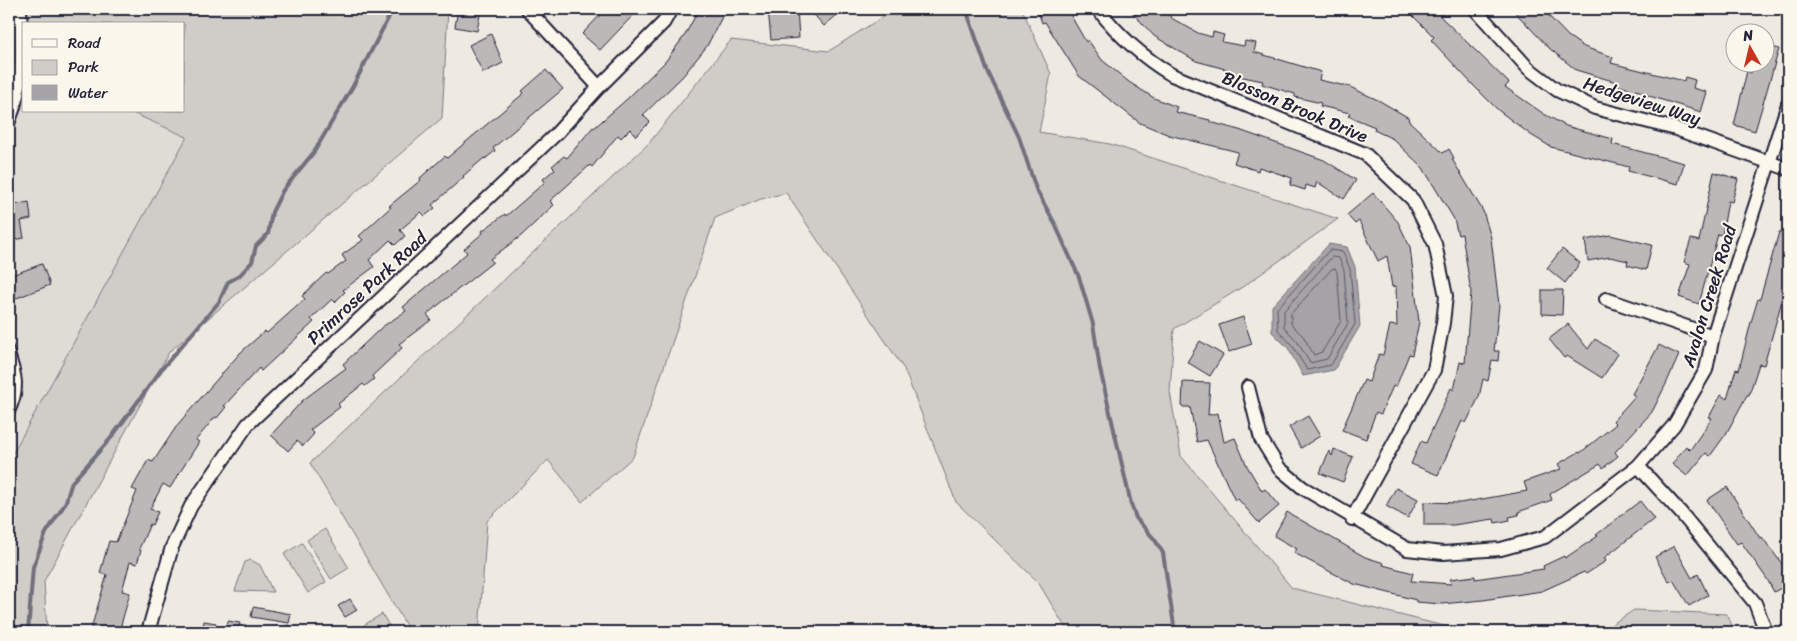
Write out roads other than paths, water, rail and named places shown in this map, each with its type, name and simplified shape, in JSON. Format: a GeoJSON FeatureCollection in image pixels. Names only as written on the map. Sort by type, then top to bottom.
{"type":"FeatureCollection","features":[{"type":"Feature","properties":{"kind":"street"},"geometry":{"type":"LineString","coordinates":[[9,122],[17,102],[22,56],[20,9]]}},
{"type":"Feature","properties":{"kind":"street","name":"Primrose Park Road"},"geometry":{"type":"LineString","coordinates":[[148,632],[172,547],[191,506],[248,424],[556,134],[599,87],[664,22],[671,9]]}},
{"type":"Feature","properties":{"kind":"street","name":"Blosson Brook Drive"},"geometry":{"type":"LineString","coordinates":[[1098,9],[1117,33],[1149,61],[1172,75],[1365,154],[1413,200],[1435,244],[1446,296],[1434,370],[1352,519]]}},
{"type":"Feature","properties":{"kind":"street","name":"Hedgeview Way"},"geometry":{"type":"LineString","coordinates":[[1475,9],[1528,68],[1557,90],[1595,108],[1676,129],[1788,169]]}},
{"type":"Feature","properties":{"kind":"street"},"geometry":{"type":"LineString","coordinates":[[528,10],[599,87]]}},
{"type":"Feature","properties":{"kind":"street","name":"Avalon Creek Road"},"geometry":{"type":"LineString","coordinates":[[1248,386],[1260,439],[1279,468],[1303,488],[1352,519],[1407,549],[1443,554],[1501,549],[1545,537],[1638,466],[1674,425],[1706,370],[1713,336],[1788,104]]}},
{"type":"Feature","properties":{"kind":"street"},"geometry":{"type":"LineString","coordinates":[[1606,299],[1713,336]]}},
{"type":"Feature","properties":{"kind":"street"},"geometry":{"type":"LineString","coordinates":[[1638,466],[1682,513],[1755,603],[1766,632]]}},
{"type":"Feature","properties":{"kind":"lane"},"geometry":{"type":"LineString","coordinates":[[9,348],[17,371],[18,399],[9,416]]}},
{"type":"Feature","properties":{"kind":"water"},"geometry":{"type":"Polygon","coordinates":[[[1329,244],[1347,247],[1355,267],[1360,326],[1334,370],[1303,376],[1288,348],[1272,332],[1272,306],[1329,244]]]}},
{"type":"Feature","properties":{"kind":"water"},"geometry":{"type":"Polygon","coordinates":[[[288,625],[301,632],[272,632],[288,625]]]}},
{"type":"Feature","properties":{"kind":"water"},"geometry":{"type":"Polygon","coordinates":[[[246,627],[272,632],[247,632],[245,631],[246,627]]]}},
{"type":"Feature","properties":{"kind":"waterway"},"geometry":{"type":"LineString","coordinates":[[28,632],[33,567],[46,533],[65,504],[72,482],[111,438],[161,370],[219,302],[228,282],[239,276],[252,262],[256,246],[268,234],[272,212],[283,190],[314,152],[353,86],[393,9]]}},
{"type":"Feature","properties":{"kind":"waterway"},"geometry":{"type":"LineString","coordinates":[[966,9],[987,70],[1019,137],[1036,189],[1055,224],[1079,277],[1093,324],[1100,369],[1131,504],[1136,518],[1155,540],[1163,553],[1175,632]]}}]}
